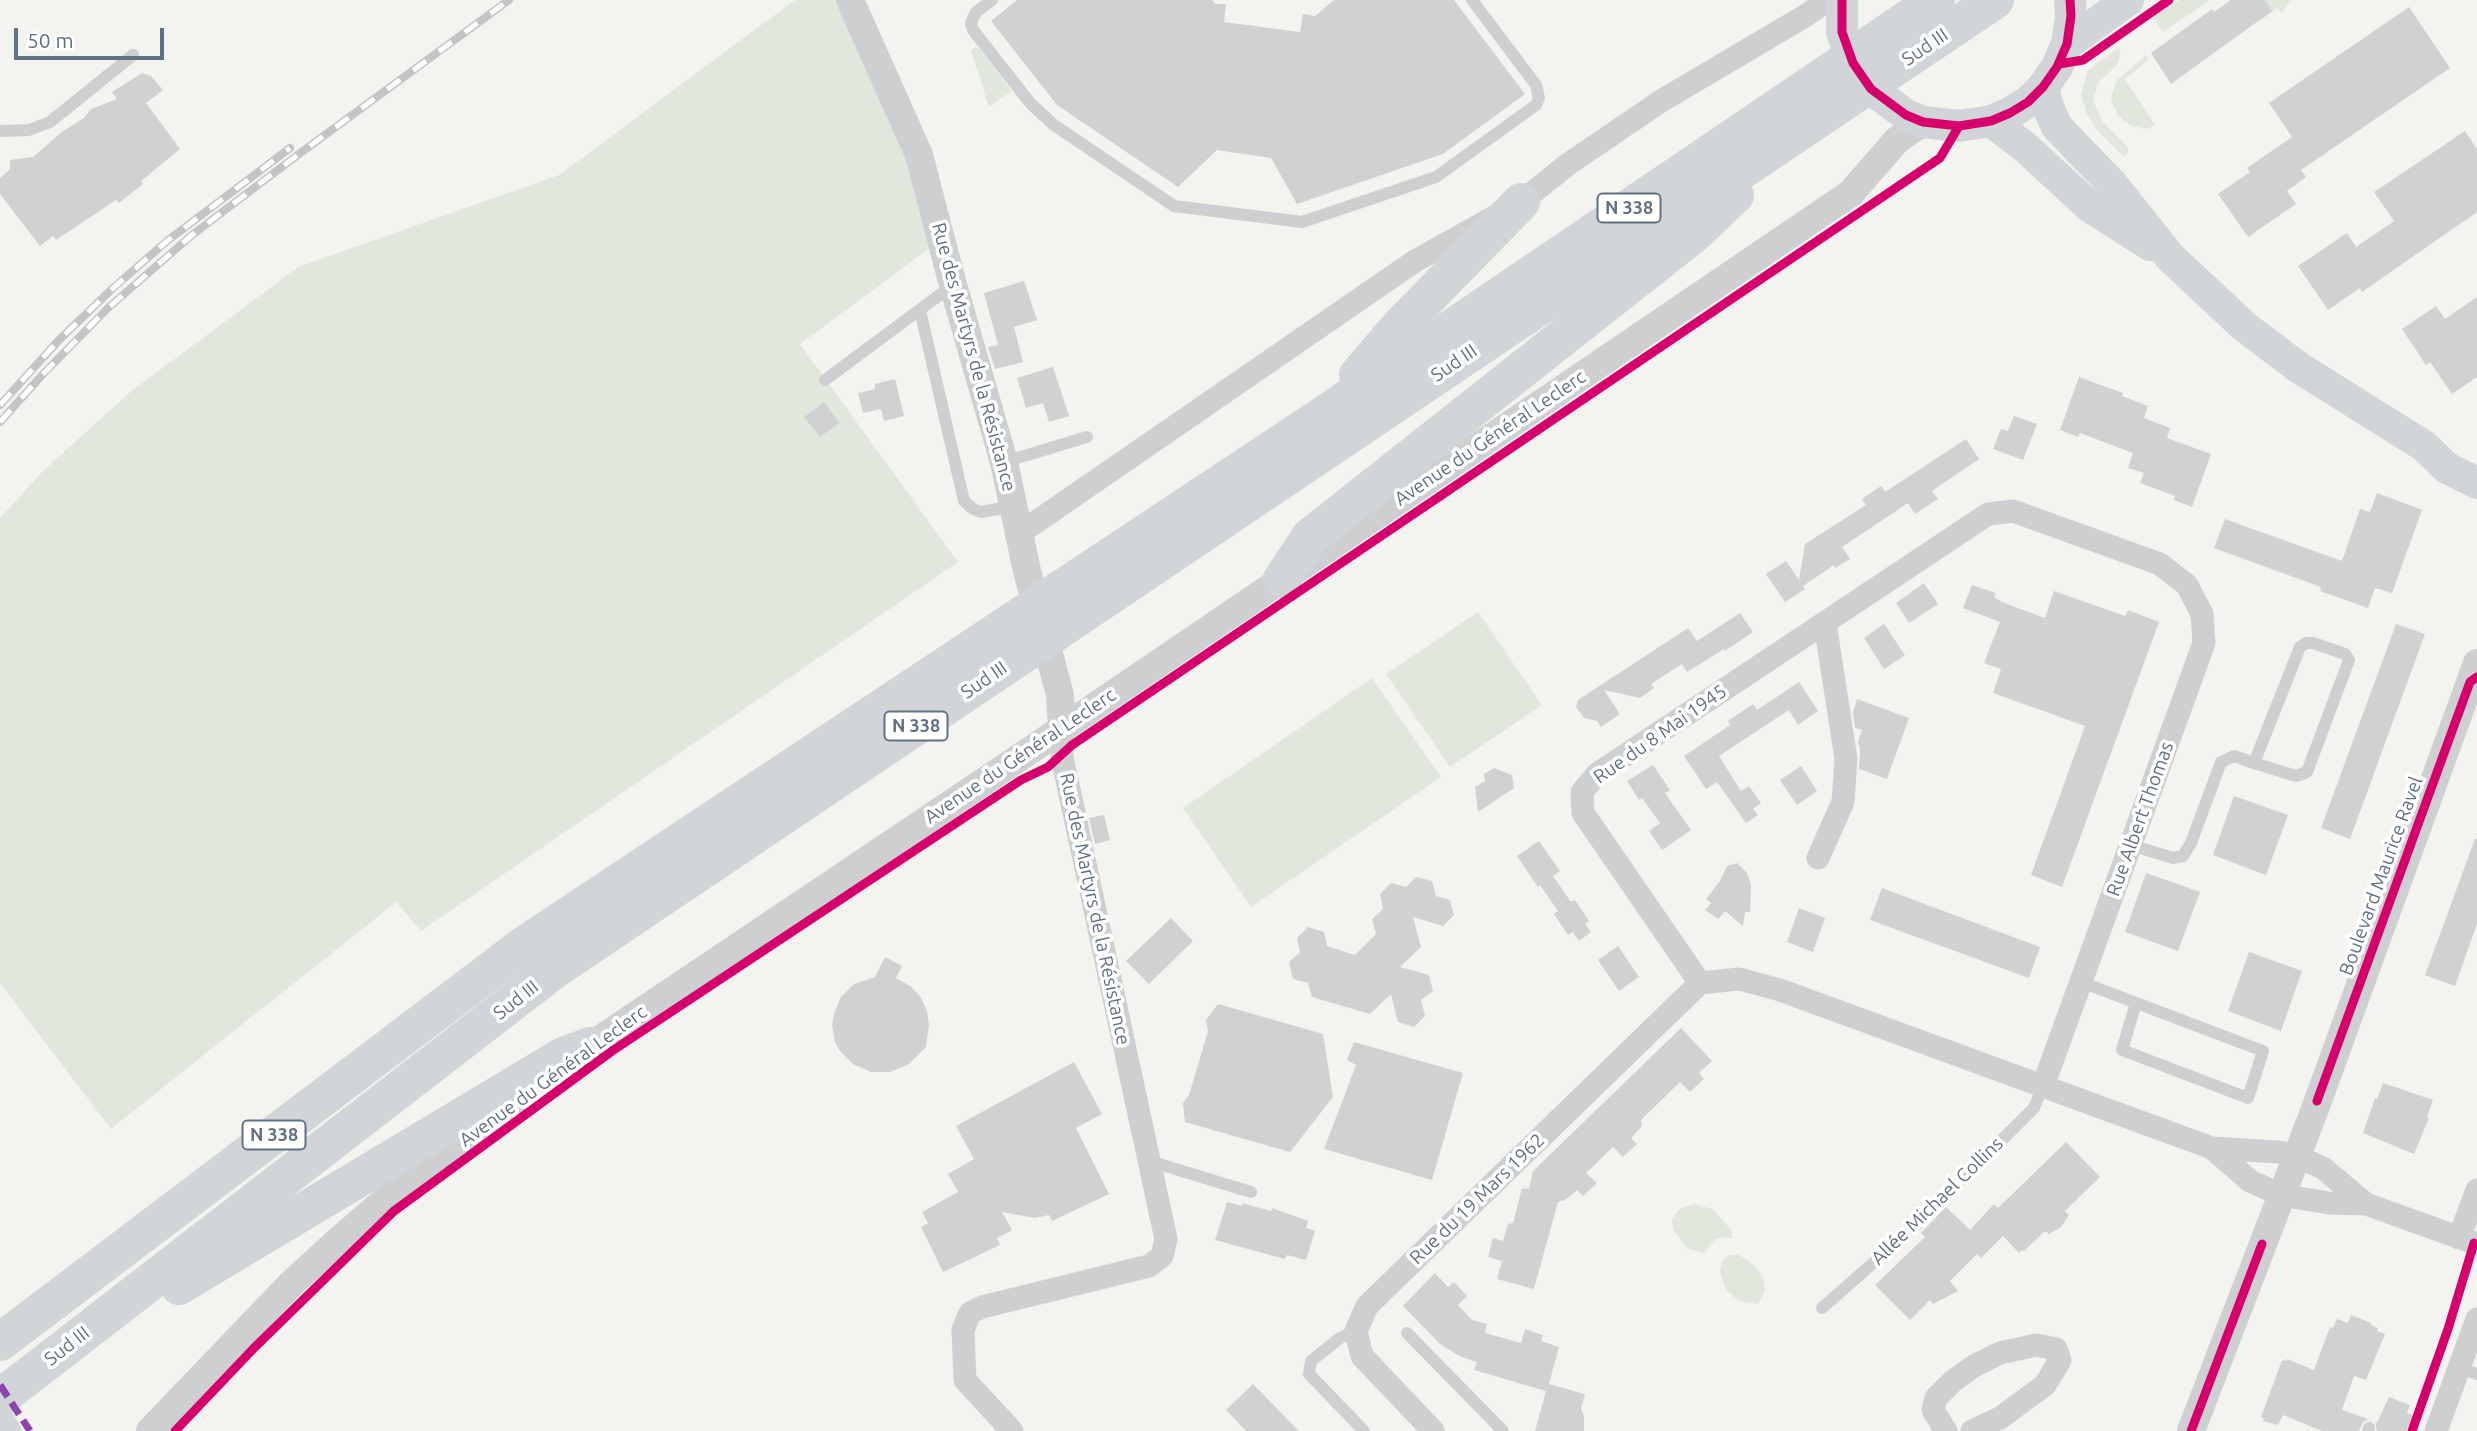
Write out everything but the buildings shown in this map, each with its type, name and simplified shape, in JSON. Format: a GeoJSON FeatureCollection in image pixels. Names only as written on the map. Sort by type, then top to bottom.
{"type":"FeatureCollection","features":[{"type":"Feature","properties":{"kind":"highway","name":"Sud III"},"geometry":{"type":"LineString","coordinates":[[10,1334],[527,943],[1322,416],[1936,0]]}},
{"type":"Feature","properties":{"kind":"highway","name":"Sud III"},"geometry":{"type":"LineString","coordinates":[[0,1398],[554,970],[1995,0]]}},
{"type":"Feature","properties":{"kind":"highway"},"geometry":{"type":"LineString","coordinates":[[1282,579],[1310,537],[1695,233],[1807,125]]}},
{"type":"Feature","properties":{"kind":"highway"},"geometry":{"type":"LineString","coordinates":[[1322,416],[1398,328],[1521,202]]}},
{"type":"Feature","properties":{"kind":"highway"},"geometry":{"type":"LineString","coordinates":[[55,1356],[126,1318],[563,1056],[590,1046]]}},
{"type":"Feature","properties":{"kind":"main road"},"geometry":{"type":"LineString","coordinates":[[1842,0],[1842,32],[1859,74],[1871,89],[1895,109],[1923,122],[1959,127],[1992,121],[2019,107],[2043,87],[2057,67],[2067,44],[2070,0]]}},
{"type":"Feature","properties":{"kind":"main road"},"geometry":{"type":"LineString","coordinates":[[2067,44],[2128,0]]}},
{"type":"Feature","properties":{"kind":"main road"},"geometry":{"type":"LineString","coordinates":[[2043,87],[2057,127],[2112,184],[2170,257],[2245,327],[2298,367],[2424,446],[2447,468],[2477,483]]}},
{"type":"Feature","properties":{"kind":"main road"},"geometry":{"type":"LineString","coordinates":[[1992,121],[2025,147],[2089,206],[2170,257]]}},
{"type":"Feature","properties":{"kind":"main road"},"geometry":{"type":"LineString","coordinates":[[2424,446],[2452,448],[2477,457]]}},
{"type":"Feature","properties":{"kind":"main road"},"geometry":{"type":"LineString","coordinates":[[0,1423],[5,1431]]}},
{"type":"Feature","properties":{"kind":"street","name":"Rue des Martyrs de la Résistance"},"geometry":{"type":"LineString","coordinates":[[850,0],[919,155],[1004,462],[1027,571],[1060,695],[1062,757],[1166,1239],[1162,1256],[1149,1266],[982,1307],[970,1313],[963,1330],[965,1380],[1012,1431]]}},
{"type":"Feature","properties":{"kind":"street"},"geometry":{"type":"LineString","coordinates":[[1020,533],[1415,261],[1521,202],[1567,165],[1661,101],[1828,0]]}},
{"type":"Feature","properties":{"kind":"street","name":"Avenue du Général Leclerc"},"geometry":{"type":"LineString","coordinates":[[150,1431],[291,1284],[340,1239],[400,1188],[493,1118],[571,1065],[590,1046],[1851,193],[1898,140],[1923,122]]}},
{"type":"Feature","properties":{"kind":"street","name":"Rue du 8 Mai 1945"},"geometry":{"type":"LineString","coordinates":[[1700,983],[1583,813],[1582,792],[1597,774],[1988,514],[2013,511],[2160,564]]}},
{"type":"Feature","properties":{"kind":"street","name":"Rue Albert Thomas"},"geometry":{"type":"LineString","coordinates":[[2043,1086],[2204,643],[2202,614],[2188,585],[2160,564]]}},
{"type":"Feature","properties":{"kind":"street"},"geometry":{"type":"LineString","coordinates":[[1818,858],[1843,802],[1846,760],[1825,623]]}},
{"type":"Feature","properties":{"kind":"street","name":"Boulevard Maurice Ravel"},"geometry":{"type":"LineString","coordinates":[[2191,1431],[2296,1156],[2477,663]]}},
{"type":"Feature","properties":{"kind":"street"},"geometry":{"type":"LineString","coordinates":[[1700,983],[1739,979],[1780,990],[2212,1148],[2278,1152],[2296,1156],[2323,1168],[2367,1204]]}},
{"type":"Feature","properties":{"kind":"street","name":"Rue du 19 Mars 1962"},"geometry":{"type":"LineString","coordinates":[[1356,1331],[1367,1306],[1700,983]]}},
{"type":"Feature","properties":{"kind":"street"},"geometry":{"type":"LineString","coordinates":[[2212,1148],[2250,1181],[2281,1195],[2329,1203],[2367,1204],[2468,1241],[2477,1190]]}},
{"type":"Feature","properties":{"kind":"street"},"geometry":{"type":"LineString","coordinates":[[2436,1431],[2468,1371],[2477,1319]]}},
{"type":"Feature","properties":{"kind":"street"},"geometry":{"type":"LineString","coordinates":[[1356,1331],[1362,1356],[1433,1431]]}},
{"type":"Feature","properties":{"kind":"street"},"geometry":{"type":"LineString","coordinates":[[1946,1431],[1933,1410],[1936,1398],[1953,1381],[1974,1366],[2000,1353],[2036,1345],[2056,1349],[2060,1360],[2045,1385],[2000,1418],[1972,1431]]}},
{"type":"Feature","properties":{"kind":"lane"},"geometry":{"type":"LineString","coordinates":[[992,0],[976,12],[971,23],[973,30],[1031,104],[1054,125],[1174,206],[1302,222],[1436,177],[1536,105],[1539,91],[1536,85],[1472,0]]}},
{"type":"Feature","properties":{"kind":"lane"},"geometry":{"type":"LineString","coordinates":[[0,131],[29,130],[50,122],[133,55]]}},
{"type":"Feature","properties":{"kind":"lane"},"geometry":{"type":"LineString","coordinates":[[825,380],[953,285]]}},
{"type":"Feature","properties":{"kind":"lane"},"geometry":{"type":"LineString","coordinates":[[920,310],[964,501],[981,512],[1014,506]]}},
{"type":"Feature","properties":{"kind":"lane"},"geometry":{"type":"LineString","coordinates":[[1004,462],[1087,437]]}},
{"type":"Feature","properties":{"kind":"lane"},"geometry":{"type":"LineString","coordinates":[[2131,845],[2173,858],[2183,856],[2191,843],[2221,762],[2234,756],[2254,763],[2296,776],[2308,772],[2349,660],[2344,654],[2313,643],[2300,647],[2254,763]]}},
{"type":"Feature","properties":{"kind":"lane"},"geometry":{"type":"LineString","coordinates":[[2081,982],[2263,1051],[2248,1098],[2122,1049],[2136,1003]]}},
{"type":"Feature","properties":{"kind":"lane","name":"Allée Michael Collins"},"geometry":{"type":"LineString","coordinates":[[1822,1308],[1913,1228],[2034,1108],[2043,1086]]}},
{"type":"Feature","properties":{"kind":"lane"},"geometry":{"type":"LineString","coordinates":[[1149,1161],[1251,1192]]}},
{"type":"Feature","properties":{"kind":"lane"},"geometry":{"type":"LineString","coordinates":[[1356,1331],[1340,1338],[1311,1361],[1308,1374],[1364,1431]]}},
{"type":"Feature","properties":{"kind":"lane"},"geometry":{"type":"LineString","coordinates":[[1407,1333],[1503,1431]]}},
{"type":"Feature","properties":{"kind":"shaded area"},"geometry":{"type":"Polygon","coordinates":[[[795,0],[835,0],[909,167],[930,248],[800,344],[958,562],[421,931],[396,902],[111,1129],[0,983],[0,518],[44,470],[129,393],[298,267],[559,175],[795,0]]]}},
{"type":"Feature","properties":{"kind":"shaded area"},"geometry":{"type":"Polygon","coordinates":[[[2179,0],[2210,0],[2163,32],[2153,17],[2179,0]]]}},
{"type":"Feature","properties":{"kind":"shaded area"},"geometry":{"type":"Polygon","coordinates":[[[2238,0],[2290,0],[2282,13],[2277,8],[2256,24],[2238,0]]]}},
{"type":"Feature","properties":{"kind":"shaded area"},"geometry":{"type":"Polygon","coordinates":[[[979,48],[1012,91],[989,107],[971,51],[979,48]]]}},
{"type":"Feature","properties":{"kind":"shaded area"},"geometry":{"type":"Polygon","coordinates":[[[2118,48],[2121,51],[2117,65],[2098,83],[2093,101],[2103,122],[2128,147],[2128,153],[2124,157],[2095,128],[2081,94],[2088,70],[2118,48]]]}},
{"type":"Feature","properties":{"kind":"shaded area"},"geometry":{"type":"Polygon","coordinates":[[[2146,55],[2149,60],[2125,79],[2155,125],[2147,129],[2124,121],[2117,114],[2111,98],[2116,81],[2146,55]]]}},
{"type":"Feature","properties":{"kind":"shaded area"},"geometry":{"type":"Polygon","coordinates":[[[1478,612],[1542,705],[1450,767],[1386,674],[1478,612]]]}},
{"type":"Feature","properties":{"kind":"shaded area"},"geometry":{"type":"Polygon","coordinates":[[[1372,678],[1441,777],[1251,907],[1183,808],[1372,678]]]}},
{"type":"Feature","properties":{"kind":"shaded area"},"geometry":{"type":"Polygon","coordinates":[[[1694,1204],[1713,1209],[1731,1230],[1733,1239],[1715,1239],[1704,1253],[1688,1249],[1674,1231],[1672,1220],[1679,1209],[1694,1204]]]}},
{"type":"Feature","properties":{"kind":"shaded area"},"geometry":{"type":"Polygon","coordinates":[[[1729,1255],[1739,1255],[1746,1259],[1763,1278],[1765,1291],[1758,1304],[1739,1301],[1726,1290],[1720,1271],[1723,1260],[1729,1255]]]}},
{"type":"Feature","properties":{"kind":"railway"},"geometry":{"type":"LineString","coordinates":[[0,422],[108,308],[192,235],[509,0]]}},
{"type":"Feature","properties":{"kind":"railway"},"geometry":{"type":"LineString","coordinates":[[0,405],[59,340],[112,289],[167,241],[290,148]]}},
{"type":"Feature","properties":{"kind":"marked path"},"geometry":{"type":"LineString","coordinates":[[0,1385],[30,1431]]}},
{"type":"Feature","properties":{"kind":"cycle path"},"geometry":{"type":"LineString","coordinates":[[1842,0],[1842,32],[1853,63],[1871,89],[1906,115],[1923,122],[1959,126],[1991,121],[2010,113],[2028,102],[2043,87],[2057,67],[2067,44],[2070,0]]}},
{"type":"Feature","properties":{"kind":"cycle path"},"geometry":{"type":"LineString","coordinates":[[2059,64],[2083,60],[2169,0]]}},
{"type":"Feature","properties":{"kind":"cycle path"},"geometry":{"type":"LineString","coordinates":[[175,1431],[254,1348],[394,1211],[612,1051],[1021,780],[1048,767],[1072,745],[1940,158],[1959,126]]}},
{"type":"Feature","properties":{"kind":"cycle path"},"geometry":{"type":"LineString","coordinates":[[2317,1101],[2470,682],[2477,677]]}},
{"type":"Feature","properties":{"kind":"cycle path"},"geometry":{"type":"LineString","coordinates":[[2412,1431],[2448,1329],[2474,1243]]}},
{"type":"Feature","properties":{"kind":"cycle path"},"geometry":{"type":"LineString","coordinates":[[2191,1431],[2262,1244]]}}]}
